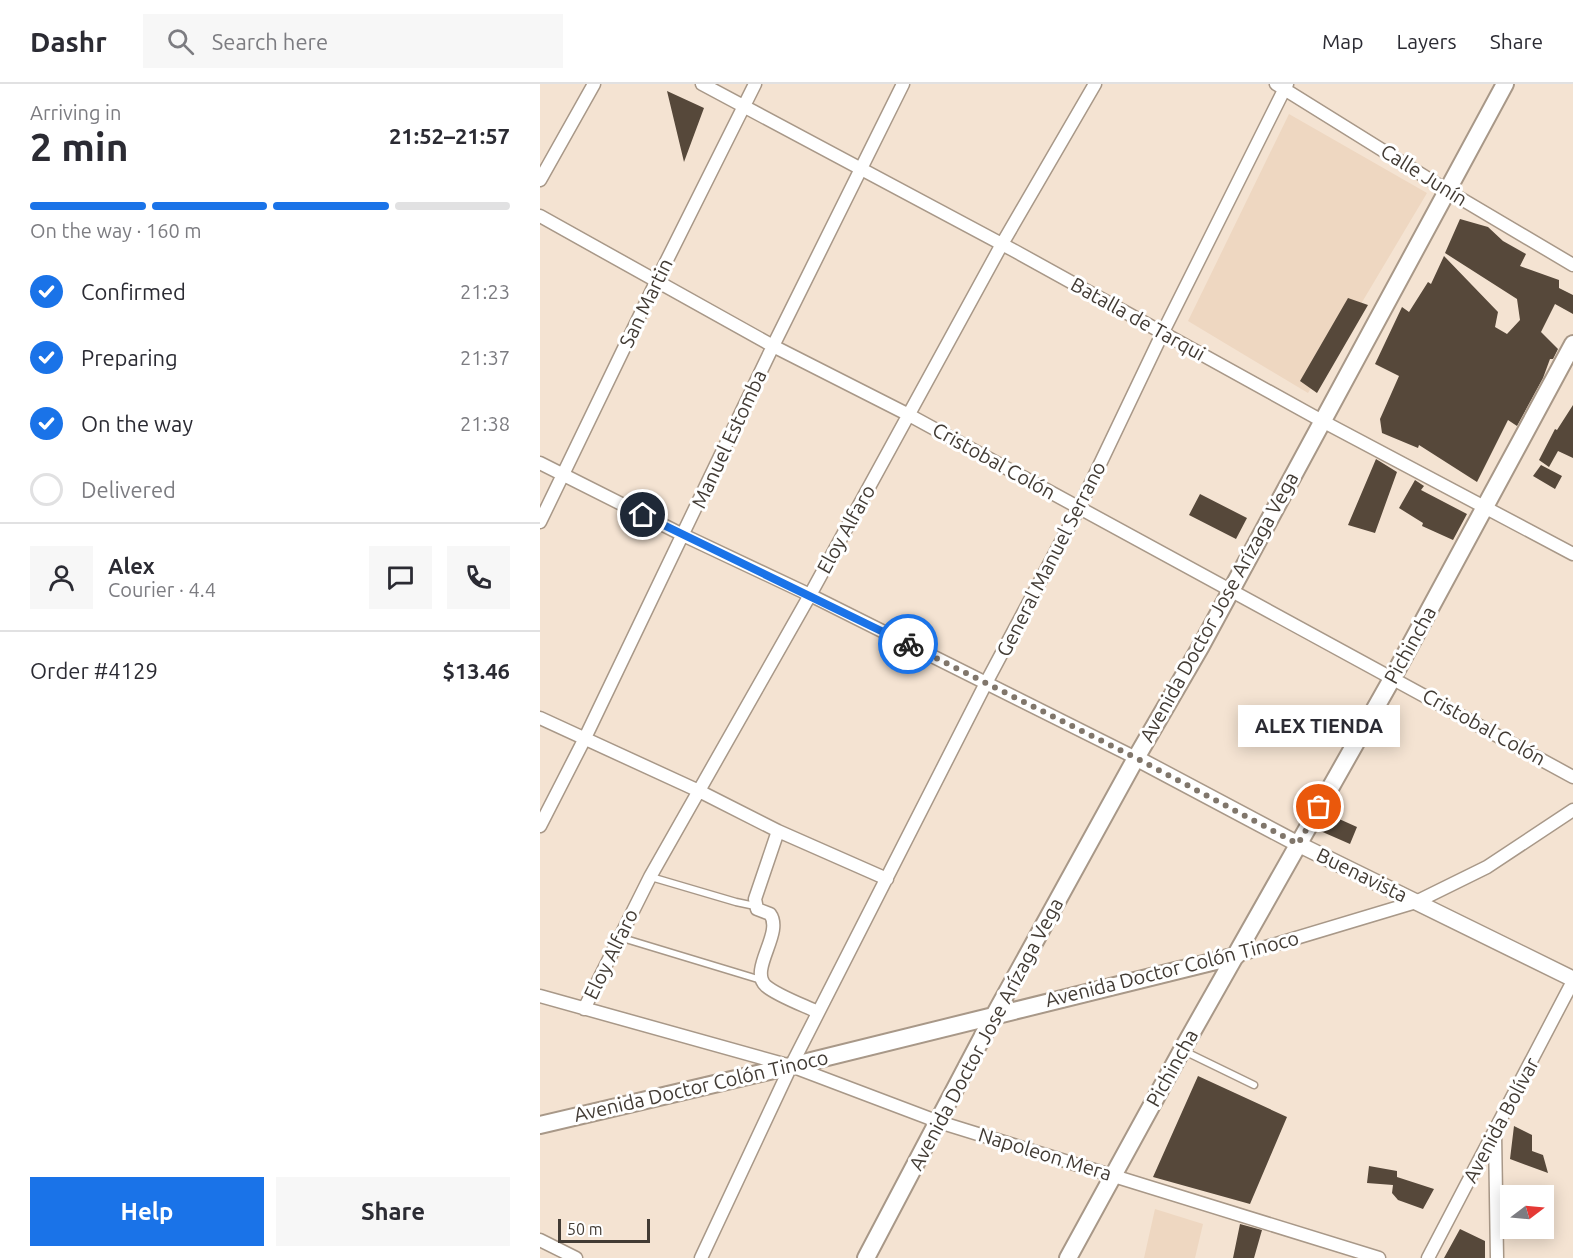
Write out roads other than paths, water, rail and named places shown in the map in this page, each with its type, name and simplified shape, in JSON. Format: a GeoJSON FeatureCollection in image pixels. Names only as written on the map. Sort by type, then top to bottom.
{"type":"FeatureCollection","features":[{"type":"Feature","properties":{"kind":"main road","name":"Avenida Doctor Jose Arízaga Vega"},"geometry":{"type":"LineString","coordinates":[[866,1258],[996,1014],[1136,758],[1201,646],[1505,84]]}},
{"type":"Feature","properties":{"kind":"main road","name":"Pichincha"},"geometry":{"type":"LineString","coordinates":[[1068,1258],[1112,1175],[1393,677],[1573,344]]}},
{"type":"Feature","properties":{"kind":"main road","name":"Avenida Doctor Colón Tinoco"},"geometry":{"type":"LineString","coordinates":[[540,1125],[791,1066],[1236,956]]}},
{"type":"Feature","properties":{"kind":"street"},"geometry":{"type":"LineString","coordinates":[[540,180],[594,84]]}},
{"type":"Feature","properties":{"kind":"street","name":"Batalla de Tarqui"},"geometry":{"type":"LineString","coordinates":[[702,84],[1002,244],[1322,421],[1573,554]]}},
{"type":"Feature","properties":{"kind":"street","name":"San Martin"},"geometry":{"type":"LineString","coordinates":[[540,522],[656,282],[756,84]]}},
{"type":"Feature","properties":{"kind":"street","name":"Manuel Estomba"},"geometry":{"type":"LineString","coordinates":[[540,826],[903,84]]}},
{"type":"Feature","properties":{"kind":"street","name":"Eloy Alfaro"},"geometry":{"type":"LineString","coordinates":[[584,1009],[650,877],[810,595],[1002,244],[1095,84]]}},
{"type":"Feature","properties":{"kind":"street","name":"Calle Junín"},"geometry":{"type":"LineString","coordinates":[[1283,86],[1448,191],[1573,265]]}},
{"type":"Feature","properties":{"kind":"street","name":"General Manuel Serrano"},"geometry":{"type":"LineString","coordinates":[[701,1258],[818,1012],[986,683],[1079,508],[1283,86]]}},
{"type":"Feature","properties":{"kind":"street","name":"Cristobal Colón"},"geometry":{"type":"LineString","coordinates":[[540,216],[773,346],[909,415],[1573,777]]}},
{"type":"Feature","properties":{"kind":"street","name":"Buenavista"},"geometry":{"type":"LineString","coordinates":[[540,463],[1136,758],[1298,844],[1573,980]]}},
{"type":"Feature","properties":{"kind":"street"},"geometry":{"type":"LineString","coordinates":[[540,718],[584,740],[699,790],[778,831],[887,879]]}},
{"type":"Feature","properties":{"kind":"street","name":"Avenida Doctor Colón Tinoco"},"geometry":{"type":"LineString","coordinates":[[1236,956],[1416,902],[1487,867],[1573,810]]}},
{"type":"Feature","properties":{"kind":"street"},"geometry":{"type":"LineString","coordinates":[[778,831],[755,899],[755,906],[760,911],[770,914],[774,923],[762,970],[762,980],[768,988],[818,1012]]}},
{"type":"Feature","properties":{"kind":"street","name":"Avenida Bolívar"},"geometry":{"type":"LineString","coordinates":[[1428,1258],[1573,980]]}},
{"type":"Feature","properties":{"kind":"street","name":"Napoleon Mera"},"geometry":{"type":"LineString","coordinates":[[540,996],[791,1066],[939,1122],[1379,1258]]}},
{"type":"Feature","properties":{"kind":"street"},"geometry":{"type":"LineString","coordinates":[[1496,1131],[1497,1258]]}},
{"type":"Feature","properties":{"kind":"street"},"geometry":{"type":"LineString","coordinates":[[540,1240],[576,1258]]}},
{"type":"Feature","properties":{"kind":"lane"},"geometry":{"type":"LineString","coordinates":[[650,877],[755,906]]}},
{"type":"Feature","properties":{"kind":"lane"},"geometry":{"type":"LineString","coordinates":[[618,937],[762,980]]}},
{"type":"Feature","properties":{"kind":"lane"},"geometry":{"type":"LineString","coordinates":[[1182,1050],[1254,1085]]}},
{"type":"Feature","properties":{"kind":"place","name":"ALEX TIENDA"},"geometry":{"type":"Point","coordinates":[1319,807]}}]}
